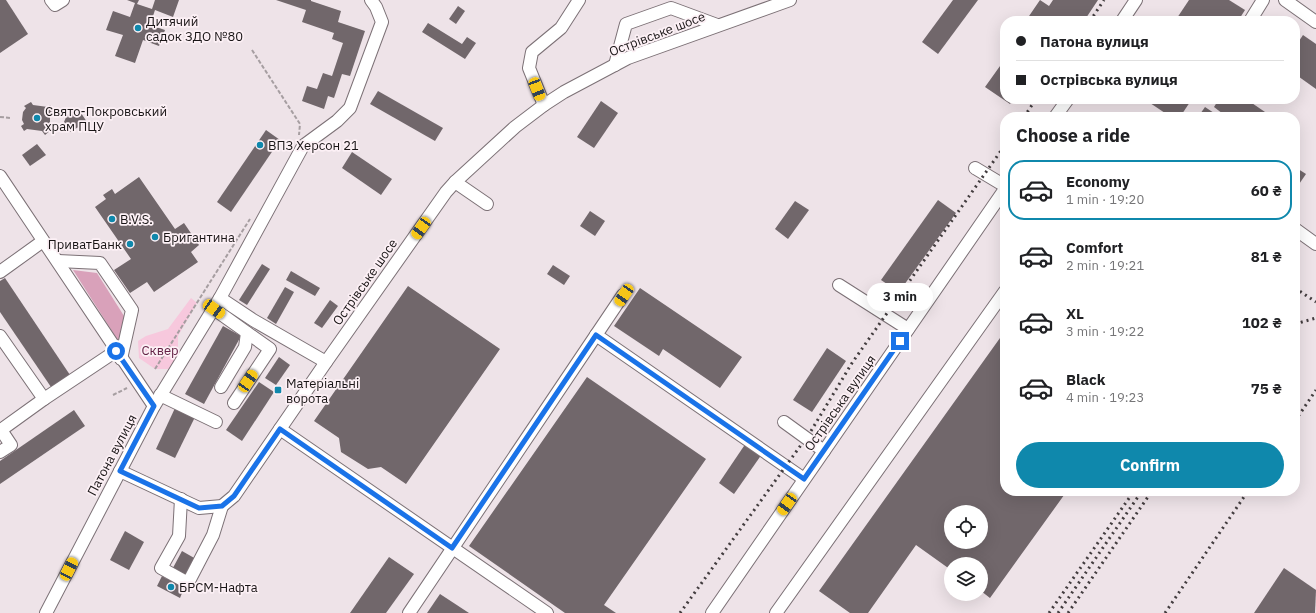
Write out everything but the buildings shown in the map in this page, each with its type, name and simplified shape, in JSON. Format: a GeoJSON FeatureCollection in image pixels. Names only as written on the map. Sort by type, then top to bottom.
{"type":"FeatureCollection","features":[{"type":"Feature","properties":{"kind":"street"},"geometry":{"type":"LineString","coordinates":[[51,0],[55,6],[63,0]]}},
{"type":"Feature","properties":{"kind":"street"},"geometry":{"type":"LineString","coordinates":[[154,406],[214,309],[303,146],[338,121],[350,108],[382,22],[376,7],[371,0]]}},
{"type":"Feature","properties":{"kind":"street"},"geometry":{"type":"LineString","coordinates":[[544,105],[529,68],[532,52],[561,28],[579,0]]}},
{"type":"Feature","properties":{"kind":"street","name":"Острівське шосе"},"geometry":{"type":"LineString","coordinates":[[222,506],[234,496],[326,362],[442,198],[455,182],[514,127],[564,92],[628,58],[790,0]]}},
{"type":"Feature","properties":{"kind":"street"},"geometry":{"type":"LineString","coordinates":[[1125,16],[1136,0]]}},
{"type":"Feature","properties":{"kind":"street"},"geometry":{"type":"LineString","coordinates":[[1253,16],[1263,0]]}},
{"type":"Feature","properties":{"kind":"street"},"geometry":{"type":"LineString","coordinates":[[1285,0],[1316,22]]}},
{"type":"Feature","properties":{"kind":"street"},"geometry":{"type":"LineString","coordinates":[[615,65],[626,24],[671,8],[717,26]]}},
{"type":"Feature","properties":{"kind":"street"},"geometry":{"type":"LineString","coordinates":[[975,168],[1000,183]]}},
{"type":"Feature","properties":{"kind":"street","name":"Патона вулиця"},"geometry":{"type":"LineString","coordinates":[[0,176],[154,406],[46,613]]}},
{"type":"Feature","properties":{"kind":"street"},"geometry":{"type":"LineString","coordinates":[[455,182],[487,204]]}},
{"type":"Feature","properties":{"kind":"street","name":"Острівська вулиця"},"geometry":{"type":"LineString","coordinates":[[712,613],[1000,196]]}},
{"type":"Feature","properties":{"kind":"street"},"geometry":{"type":"LineString","coordinates":[[1300,233],[1316,244]]}},
{"type":"Feature","properties":{"kind":"street"},"geometry":{"type":"LineString","coordinates":[[0,272],[44,241]]}},
{"type":"Feature","properties":{"kind":"street"},"geometry":{"type":"LineString","coordinates":[[0,452],[11,444],[0,429],[44,400],[119,355],[132,310],[100,263],[58,261]]}},
{"type":"Feature","properties":{"kind":"street"},"geometry":{"type":"LineString","coordinates":[[839,285],[908,329]]}},
{"type":"Feature","properties":{"kind":"street"},"geometry":{"type":"LineString","coordinates":[[408,613],[624,295]]}},
{"type":"Feature","properties":{"kind":"street"},"geometry":{"type":"LineString","coordinates":[[220,298],[253,320],[326,362]]}},
{"type":"Feature","properties":{"kind":"street"},"geometry":{"type":"LineString","coordinates":[[776,613],[1000,298]]}},
{"type":"Feature","properties":{"kind":"street"},"geometry":{"type":"LineString","coordinates":[[214,309],[270,349],[234,403]]}},
{"type":"Feature","properties":{"kind":"street"},"geometry":{"type":"LineString","coordinates":[[221,387],[245,348],[247,333]]}},
{"type":"Feature","properties":{"kind":"street"},"geometry":{"type":"LineString","coordinates":[[596,335],[804,479]]}},
{"type":"Feature","properties":{"kind":"street"},"geometry":{"type":"LineString","coordinates":[[0,336],[44,400]]}},
{"type":"Feature","properties":{"kind":"street"},"geometry":{"type":"LineString","coordinates":[[160,395],[216,422]]}},
{"type":"Feature","properties":{"kind":"street"},"geometry":{"type":"LineString","coordinates":[[784,422],[824,451]]}},
{"type":"Feature","properties":{"kind":"street"},"geometry":{"type":"LineString","coordinates":[[280,429],[547,613]]}},
{"type":"Feature","properties":{"kind":"street"},"geometry":{"type":"LineString","coordinates":[[120,471],[181,499],[199,508],[222,506],[213,535],[188,583],[161,568],[179,536],[181,499]]}},
{"type":"Feature","properties":{"kind":"path"},"geometry":{"type":"LineString","coordinates":[[252,50],[300,124],[298,138]]}},
{"type":"Feature","properties":{"kind":"path"},"geometry":{"type":"LineString","coordinates":[[0,117],[11,118]]}},
{"type":"Feature","properties":{"kind":"path"},"geometry":{"type":"LineString","coordinates":[[155,369],[250,218]]}},
{"type":"Feature","properties":{"kind":"path"},"geometry":{"type":"LineString","coordinates":[[113,395],[127,388]]}},
{"type":"Feature","properties":{"kind":"green space","name":"Сквер"},"geometry":{"type":"Polygon","coordinates":[[[191,298],[197,303],[178,336],[178,360],[170,369],[155,369],[139,358],[138,341],[146,336],[168,329],[191,298]]]}},
{"type":"Feature","properties":{"kind":"shaded area"},"geometry":{"type":"Polygon","coordinates":[[[73,270],[97,273],[124,316],[119,342],[73,270]]]}},
{"type":"Feature","properties":{"kind":"railway"},"geometry":{"type":"LineString","coordinates":[[1093,16],[1104,0]]}},
{"type":"Feature","properties":{"kind":"railway"},"geometry":{"type":"LineString","coordinates":[[1027,112],[1033,104]]}},
{"type":"Feature","properties":{"kind":"railway"},"geometry":{"type":"LineString","coordinates":[[811,431],[852,363],[1000,152]]}},
{"type":"Feature","properties":{"kind":"railway"},"geometry":{"type":"LineString","coordinates":[[1300,291],[1316,302]]}},
{"type":"Feature","properties":{"kind":"railway"},"geometry":{"type":"LineString","coordinates":[[1300,323],[1316,318]]}},
{"type":"Feature","properties":{"kind":"railway"},"geometry":{"type":"LineString","coordinates":[[1300,414],[1316,390]]}},
{"type":"Feature","properties":{"kind":"railway"},"geometry":{"type":"LineString","coordinates":[[680,613],[801,445]]}},
{"type":"Feature","properties":{"kind":"railway"},"geometry":{"type":"LineString","coordinates":[[1049,613],[1131,496]]}},
{"type":"Feature","properties":{"kind":"railway"},"geometry":{"type":"LineString","coordinates":[[1058,613],[1139,496]]}},
{"type":"Feature","properties":{"kind":"railway"},"geometry":{"type":"LineString","coordinates":[[1068,613],[1149,496]]}},
{"type":"Feature","properties":{"kind":"railway"},"geometry":{"type":"LineString","coordinates":[[1165,613],[1245,496]]}},
{"type":"Feature","properties":{"kind":"place","name":"Дитячий садок ЗДО №80"},"geometry":{"type":"Point","coordinates":[138,28]}},
{"type":"Feature","properties":{"kind":"place","name":"Свято-Покровський храм ПЦУ"},"geometry":{"type":"Point","coordinates":[37,118]}},
{"type":"Feature","properties":{"kind":"place","name":"ВПЗ Херсон 21"},"geometry":{"type":"Point","coordinates":[260,145]}},
{"type":"Feature","properties":{"kind":"place","name":"B.V.S."},"geometry":{"type":"Point","coordinates":[112,219]}},
{"type":"Feature","properties":{"kind":"place","name":"Бригантина"},"geometry":{"type":"Point","coordinates":[155,237]}},
{"type":"Feature","properties":{"kind":"place","name":"ПриватБанк"},"geometry":{"type":"Point","coordinates":[130,244]}},
{"type":"Feature","properties":{"kind":"place","name":"Матеріальні ворота"},"geometry":{"type":"Point","coordinates":[278,390]}},
{"type":"Feature","properties":{"kind":"place","name":"БРСМ-Нафта"},"geometry":{"type":"Point","coordinates":[171,587]}},
{"type":"Feature","properties":{"kind":"route"},"geometry":{"type":"LineString","coordinates":[[116,351],[154,406],[120,471],[199,508],[222,506],[234,496],[280,429],[452,548],[596,335],[804,479],[900,341]]}}]}
